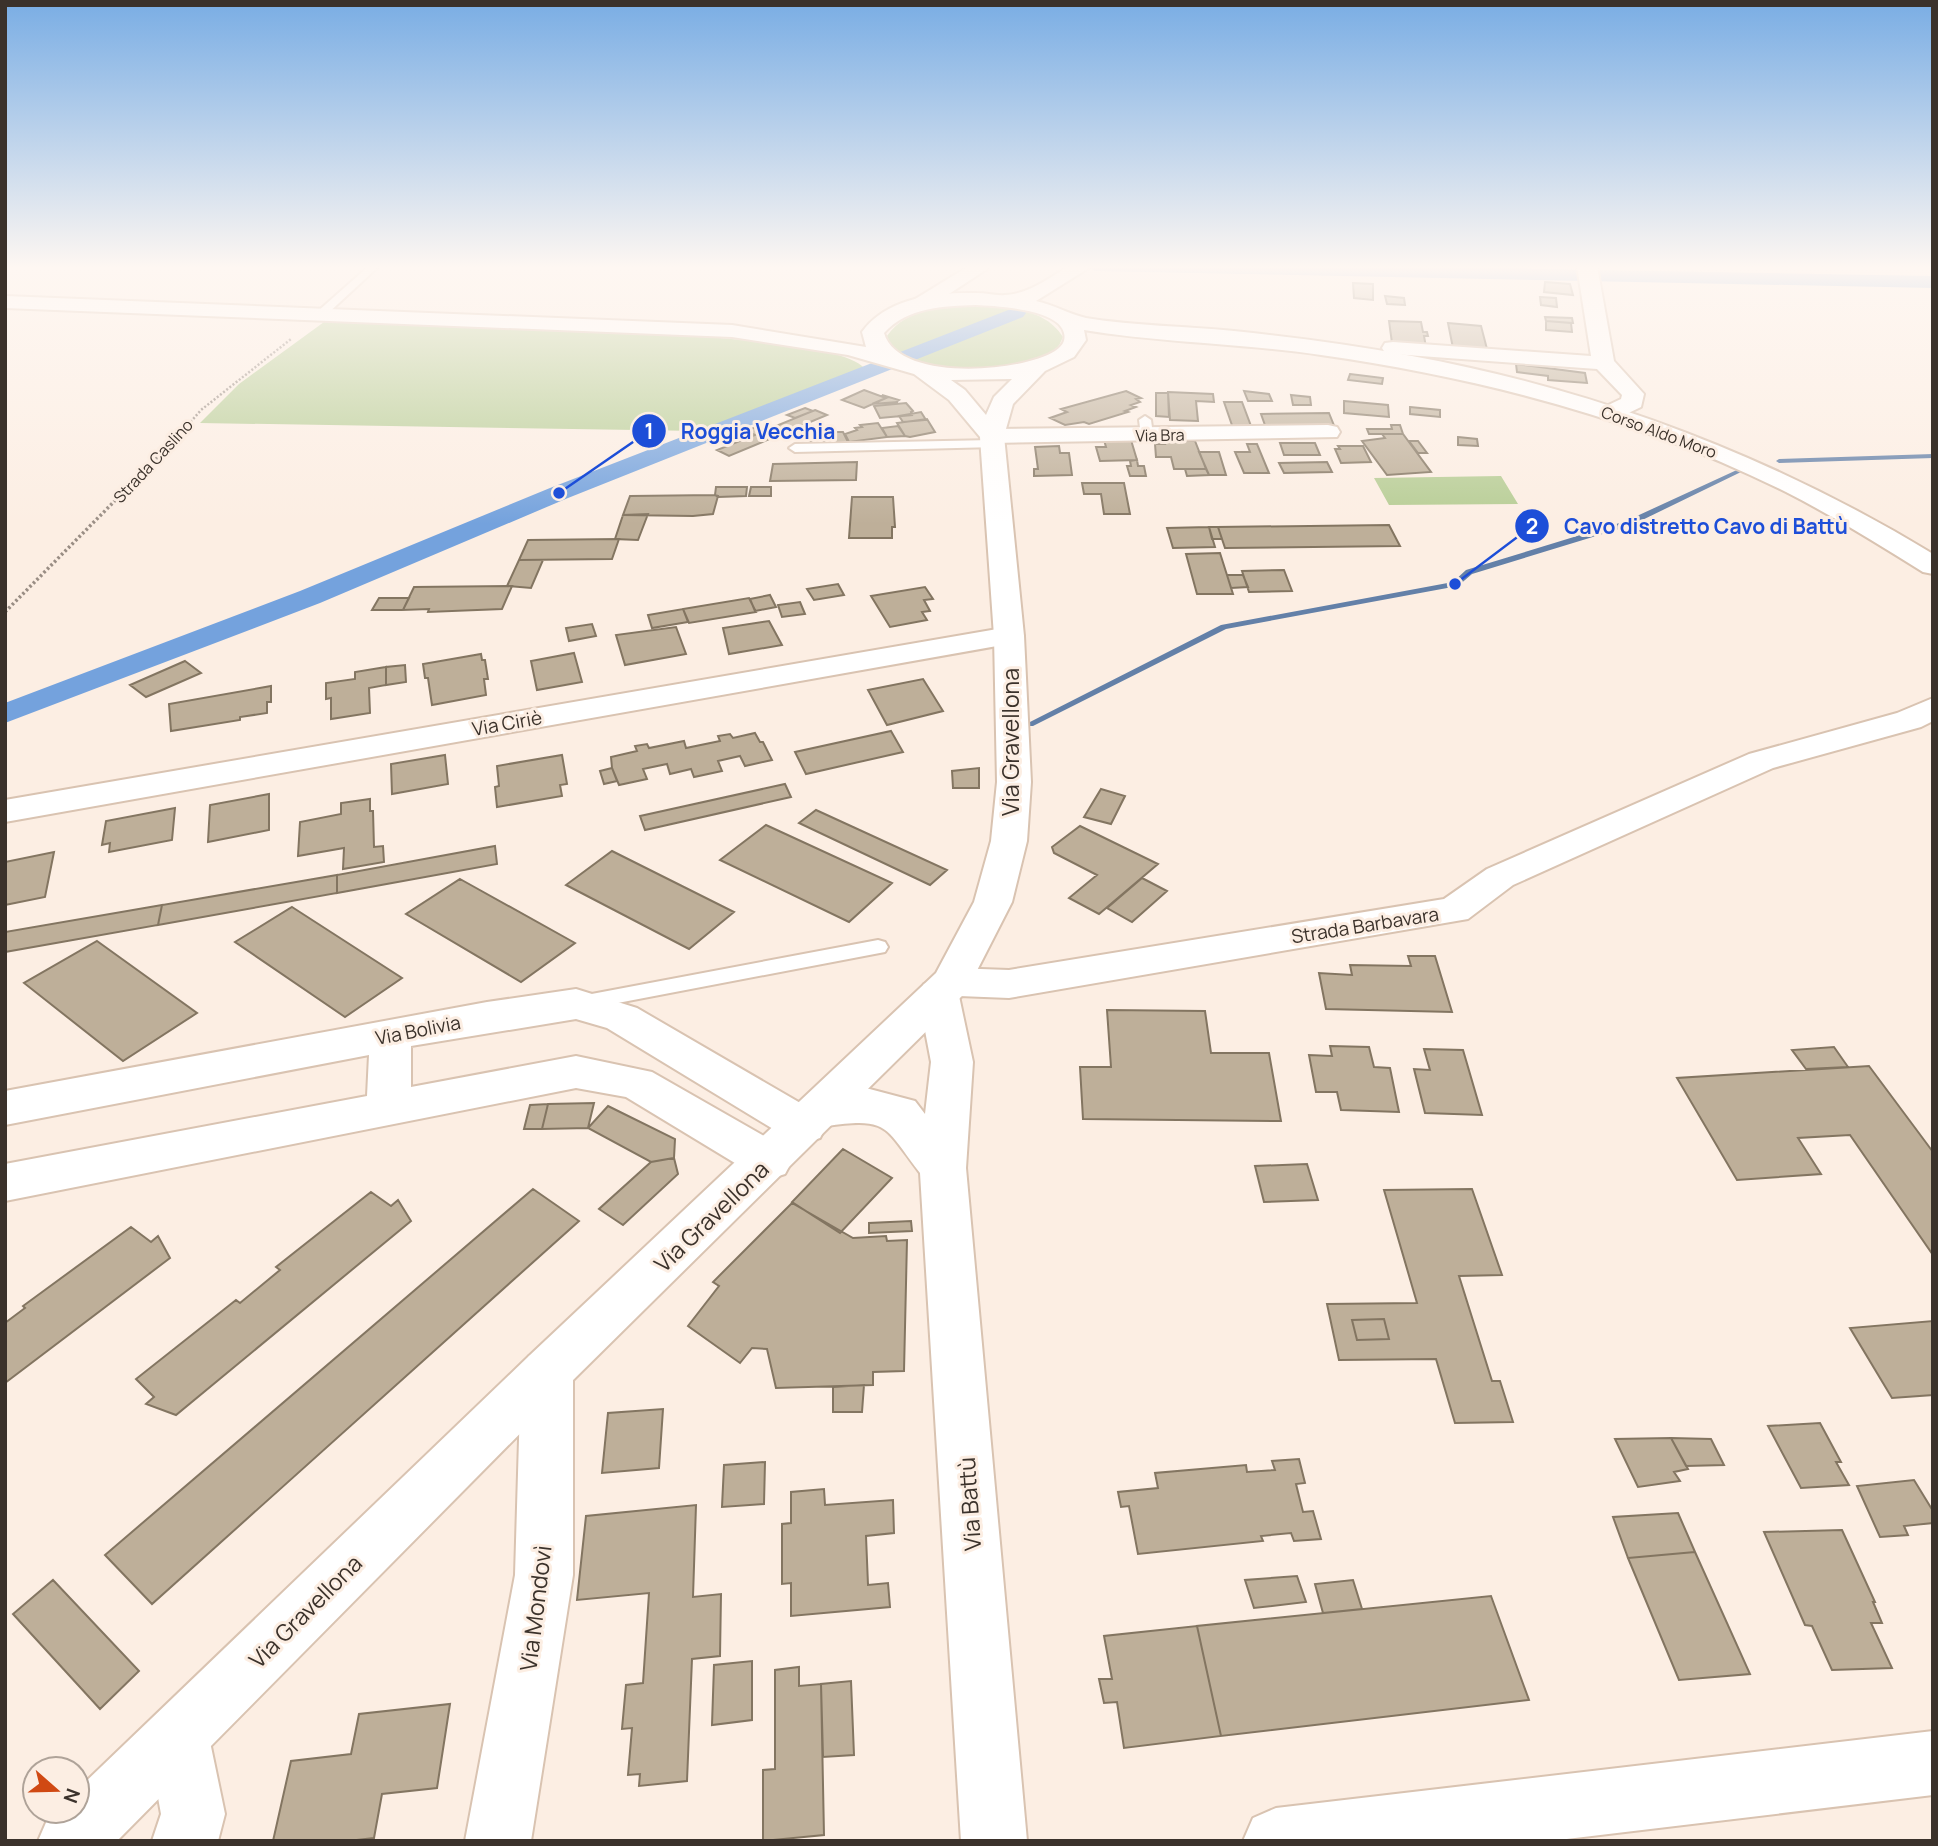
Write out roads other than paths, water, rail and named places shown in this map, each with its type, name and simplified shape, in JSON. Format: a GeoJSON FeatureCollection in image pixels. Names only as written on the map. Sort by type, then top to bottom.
{"type":"FeatureCollection","features":[{"type":"Feature","properties":{"kind":"street"},"geometry":{"type":"LineString","coordinates":[[863,352],[902,363],[967,375],[1004,373],[1037,367]]}},
{"type":"Feature","properties":{"kind":"street"},"geometry":{"type":"LineString","coordinates":[[883,352],[957,395],[992,440]]}},
{"type":"Feature","properties":{"kind":"street"},"geometry":{"type":"LineString","coordinates":[[1059,358],[1067,352]]}},
{"type":"Feature","properties":{"kind":"street","name":"Corso Aldo Moro"},"geometry":{"type":"LineString","coordinates":[[1037,367],[1059,358],[1098,352]]}},
{"type":"Feature","properties":{"kind":"street","name":"Corso Aldo Moro"},"geometry":{"type":"LineString","coordinates":[[1344,352],[1431,367],[1537,392],[1674,435],[1776,478],[1850,516],[1933,566]]}},
{"type":"Feature","properties":{"kind":"street"},"geometry":{"type":"LineString","coordinates":[[1451,352],[1603,363]]}},
{"type":"Feature","properties":{"kind":"street"},"geometry":{"type":"LineString","coordinates":[[1601,352],[1603,363],[1633,394],[1633,402],[1610,413]]}},
{"type":"Feature","properties":{"kind":"street","name":"Via Gravellona"},"geometry":{"type":"LineString","coordinates":[[71,1841],[547,1372],[769,1161],[945,988],[993,902],[1009,841],[1014,782],[1009,636],[992,440],[1002,402],[1037,367]]}},
{"type":"Feature","properties":{"kind":"street","name":"Via Bra"},"geometry":{"type":"LineString","coordinates":[[992,440],[1146,428],[1328,432]]}},
{"type":"Feature","properties":{"kind":"street","name":"Via Ciriè"},"geometry":{"type":"LineString","coordinates":[[5,811],[1009,636]]}},
{"type":"Feature","properties":{"kind":"street","name":"Strada Barbavara"},"geometry":{"type":"LineString","coordinates":[[945,988],[1009,984],[1455,911],[1500,877],[1760,761],[1925,717]]}},
{"type":"Feature","properties":{"kind":"street","name":"Via Battù"},"geometry":{"type":"LineString","coordinates":[[945,988],[952,1062],[943,1168],[994,1841]]}},
{"type":"Feature","properties":{"kind":"street","name":"Via Bolivia"},"geometry":{"type":"LineString","coordinates":[[5,1108],[487,1017],[576,1004],[622,1018],[813,1118]]}},
{"type":"Feature","properties":{"kind":"street"},"geometry":{"type":"LineString","coordinates":[[389,1108],[390,1035]]}},
{"type":"Feature","properties":{"kind":"street"},"geometry":{"type":"LineString","coordinates":[[5,1183],[576,1072],[637,1083],[769,1161]]}},
{"type":"Feature","properties":{"kind":"street"},"geometry":{"type":"LineString","coordinates":[[813,1118],[862,1104],[899,1112],[943,1168]]}},
{"type":"Feature","properties":{"kind":"street","name":"Via Mondovì"},"geometry":{"type":"LineString","coordinates":[[498,1841],[544,1576],[547,1372]]}},
{"type":"Feature","properties":{"kind":"street"},"geometry":{"type":"LineString","coordinates":[[178,1737],[193,1814],[186,1841]]}},
{"type":"Feature","properties":{"kind":"street"},"geometry":{"type":"LineString","coordinates":[[1276,1841],[1933,1763]]}},
{"type":"Feature","properties":{"kind":"lane"},"geometry":{"type":"LineString","coordinates":[[795,448],[992,440]]}},
{"type":"Feature","properties":{"kind":"lane"},"geometry":{"type":"LineString","coordinates":[[576,1004],[878,947]]}},
{"type":"Feature","properties":{"kind":"waterway"},"geometry":{"type":"LineString","coordinates":[[5,714],[310,597],[559,493],[917,352]]}},
{"type":"Feature","properties":{"kind":"waterway"},"geometry":{"type":"LineString","coordinates":[[1779,461],[1933,456]]}},
{"type":"Feature","properties":{"kind":"waterway"},"geometry":{"type":"LineString","coordinates":[[1030,724],[1224,627],[1455,584],[1469,572],[1629,523],[1739,471]]}},
{"type":"Feature","properties":{"kind":"place","name":"Roggia Vecchia"},"geometry":{"type":"Point","coordinates":[559,493]}},
{"type":"Feature","properties":{"kind":"place","name":"Cavo distretto Cavo di Battù"},"geometry":{"type":"Point","coordinates":[1455,584]}}]}
